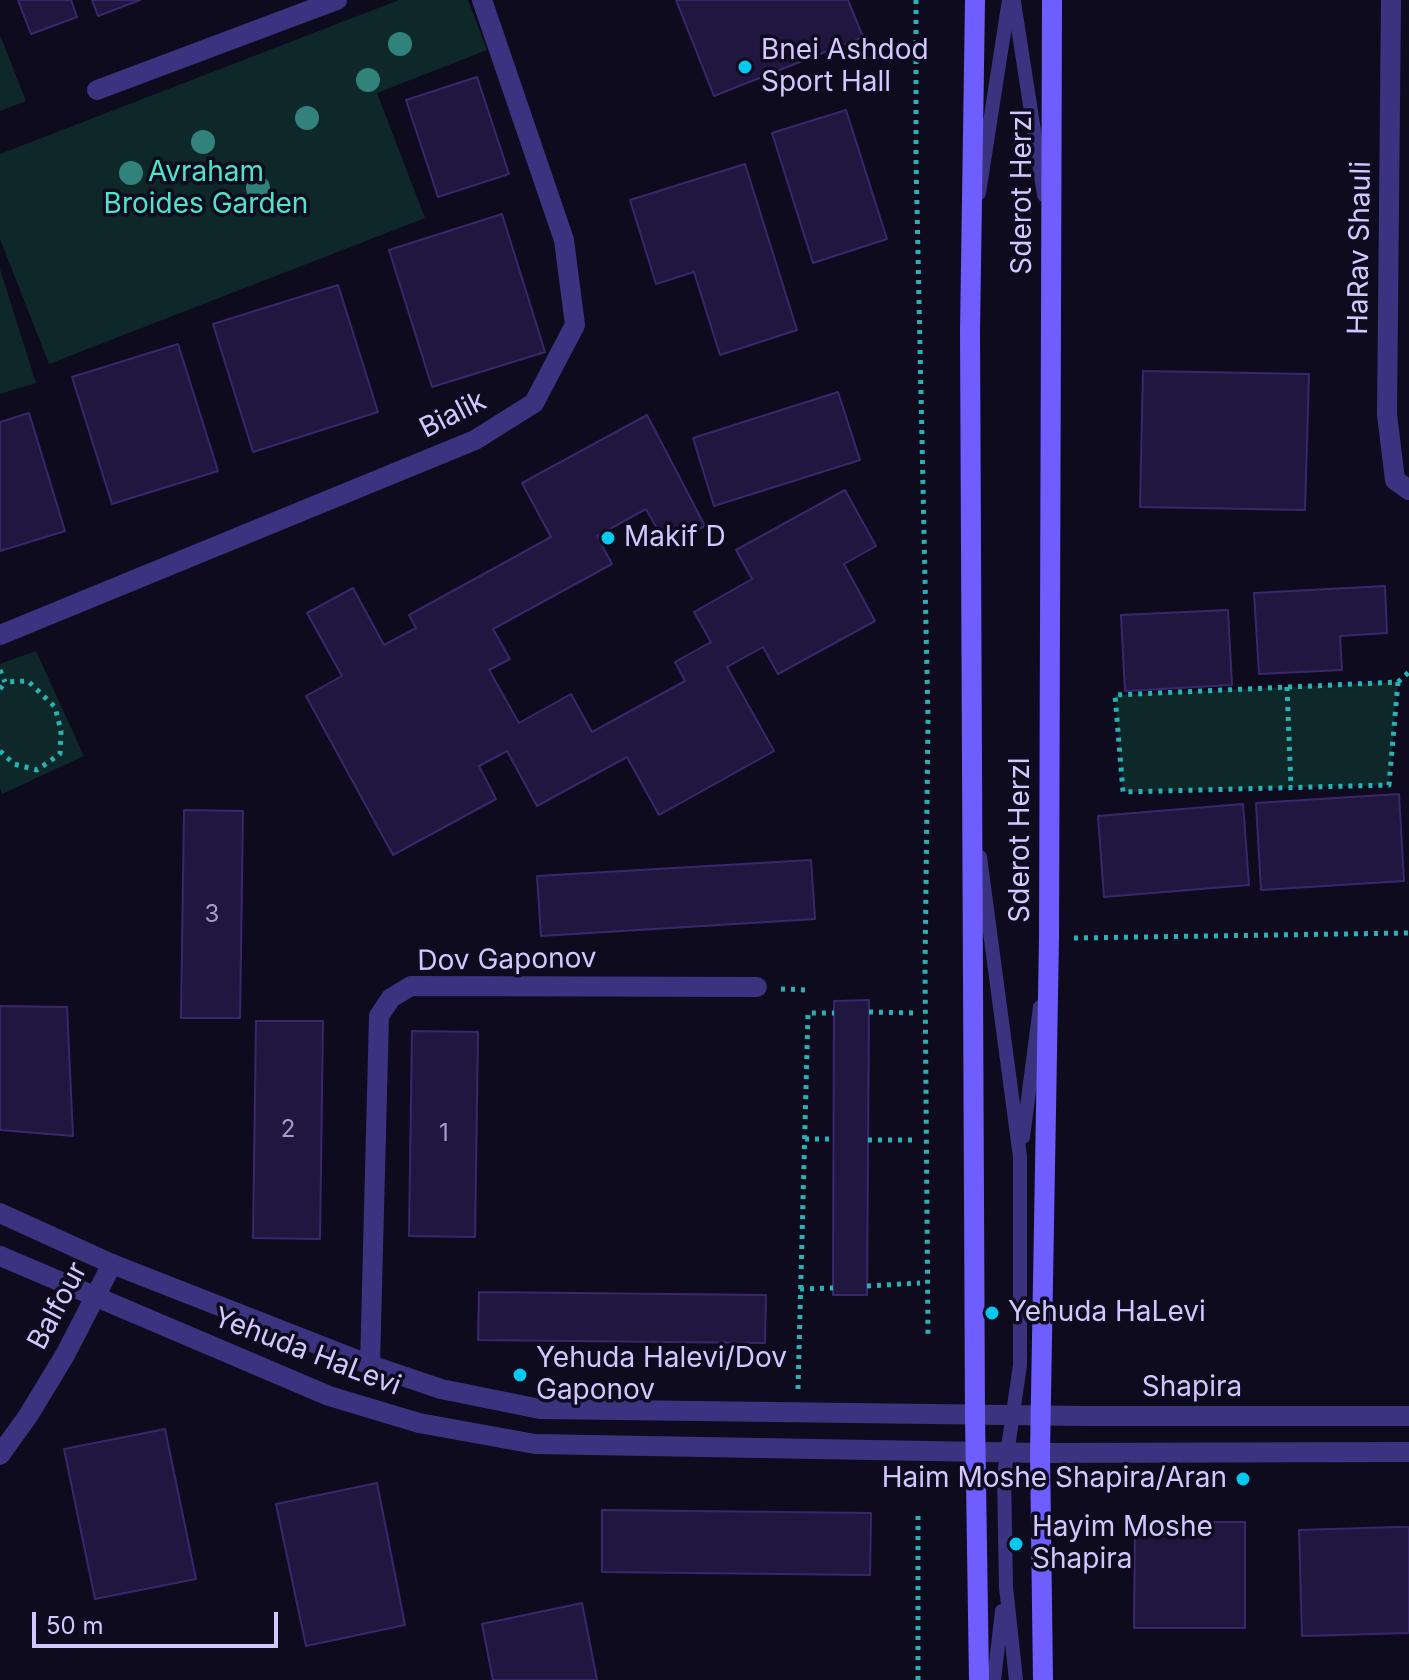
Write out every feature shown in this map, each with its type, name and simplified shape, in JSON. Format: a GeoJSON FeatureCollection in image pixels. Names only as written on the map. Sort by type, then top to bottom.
{"type":"FeatureCollection","features":[{"type":"Feature","properties":{"kind":"main road","name":"Sderot Herzl"},"geometry":{"type":"LineString","coordinates":[[975,0],[973,804],[979,1680]]}},
{"type":"Feature","properties":{"kind":"main road","name":"Sderot Herzl"},"geometry":{"type":"LineString","coordinates":[[1043,1680],[1040,1453],[1049,938],[1052,0]]}},
{"type":"Feature","properties":{"kind":"street"},"geometry":{"type":"LineString","coordinates":[[97,90],[337,0]]}},
{"type":"Feature","properties":{"kind":"street","name":"Bialik"},"geometry":{"type":"LineString","coordinates":[[0,635],[475,440],[534,403],[575,325],[564,240],[482,0]]}},
{"type":"Feature","properties":{"kind":"street","name":"HaRav Shauli"},"geometry":{"type":"LineString","coordinates":[[1391,0],[1387,414],[1395,480],[1409,490]]}},
{"type":"Feature","properties":{"kind":"street","name":"Dov Gaponov"},"geometry":{"type":"LineString","coordinates":[[370,1365],[379,1016],[391,998],[411,986],[757,987]]}},
{"type":"Feature","properties":{"kind":"street","name":"Yehuda HaLevi"},"geometry":{"type":"LineString","coordinates":[[0,1213],[112,1264],[370,1365],[441,1389],[540,1409],[975,1415]]}},
{"type":"Feature","properties":{"kind":"street","name":"Yehuda HaLevi"},"geometry":{"type":"LineString","coordinates":[[0,1256],[329,1396],[419,1423],[535,1444],[1040,1453]]}},
{"type":"Feature","properties":{"kind":"street","name":"Balfour"},"geometry":{"type":"LineString","coordinates":[[0,1455],[65,1355],[112,1264]]}},
{"type":"Feature","properties":{"kind":"street","name":"Shapira"},"geometry":{"type":"LineString","coordinates":[[975,1415],[1409,1416]]}},
{"type":"Feature","properties":{"kind":"street"},"geometry":{"type":"LineString","coordinates":[[1040,1453],[1409,1452]]}},
{"type":"Feature","properties":{"kind":"lane"},"geometry":{"type":"LineString","coordinates":[[972,244],[1011,0]]}},
{"type":"Feature","properties":{"kind":"lane"},"geometry":{"type":"LineString","coordinates":[[1011,0],[1051,239]]}},
{"type":"Feature","properties":{"kind":"lane"},"geometry":{"type":"LineString","coordinates":[[973,804],[1020,1157]]}},
{"type":"Feature","properties":{"kind":"lane"},"geometry":{"type":"LineString","coordinates":[[1016,1680],[1006,1587],[1005,1453],[1020,1365],[1020,1157],[1049,938]]}},
{"type":"Feature","properties":{"kind":"lane"},"geometry":{"type":"LineString","coordinates":[[994,1680],[1006,1587]]}},
{"type":"Feature","properties":{"kind":"path"},"geometry":{"type":"LineString","coordinates":[[916,0],[928,719],[925,969],[928,1338]]}},
{"type":"Feature","properties":{"kind":"path"},"geometry":{"type":"LineString","coordinates":[[0,670],[5,682]]}},
{"type":"Feature","properties":{"kind":"path"},"geometry":{"type":"LineString","coordinates":[[1398,682],[1389,785],[1123,792],[1115,695],[1398,682],[1409,672]]}},
{"type":"Feature","properties":{"kind":"path"},"geometry":{"type":"LineString","coordinates":[[0,751],[14,764],[37,770],[60,754],[61,731],[55,707],[28,681],[5,682]]}},
{"type":"Feature","properties":{"kind":"path"},"geometry":{"type":"LineString","coordinates":[[0,689],[5,682]]}},
{"type":"Feature","properties":{"kind":"path"},"geometry":{"type":"LineString","coordinates":[[1287,687],[1291,787]]}},
{"type":"Feature","properties":{"kind":"path"},"geometry":{"type":"LineString","coordinates":[[1049,938],[1409,933]]}},
{"type":"Feature","properties":{"kind":"path"},"geometry":{"type":"LineString","coordinates":[[869,1012],[917,1013]]}},
{"type":"Feature","properties":{"kind":"path"},"geometry":{"type":"LineString","coordinates":[[797,1411],[808,1013],[834,1013]]}},
{"type":"Feature","properties":{"kind":"path"},"geometry":{"type":"LineString","coordinates":[[805,1139],[834,1139]]}},
{"type":"Feature","properties":{"kind":"path"},"geometry":{"type":"LineString","coordinates":[[868,1140],[918,1140]]}},
{"type":"Feature","properties":{"kind":"path"},"geometry":{"type":"LineString","coordinates":[[867,1286],[920,1283]]}},
{"type":"Feature","properties":{"kind":"path"},"geometry":{"type":"LineString","coordinates":[[800,1289],[833,1288]]}},
{"type":"Feature","properties":{"kind":"path"},"geometry":{"type":"LineString","coordinates":[[918,1510],[918,1680]]}},
{"type":"Feature","properties":{"kind":"green space","name":"Avraham Broides Garden"},"geometry":{"type":"Polygon","coordinates":[[[399,0],[468,0],[487,50],[377,93],[425,218],[49,364],[0,239],[0,154],[399,0]]]}},
{"type":"Feature","properties":{"kind":"green space"},"geometry":{"type":"Polygon","coordinates":[[[0,35],[26,101],[0,111],[0,35]]]}},
{"type":"Feature","properties":{"kind":"green space"},"geometry":{"type":"Polygon","coordinates":[[[0,269],[36,383],[0,394],[0,269]]]}},
{"type":"Feature","properties":{"kind":"green space"},"geometry":{"type":"Polygon","coordinates":[[[36,651],[84,756],[2,794],[0,664],[36,651]]]}},
{"type":"Feature","properties":{"kind":"green space"},"geometry":{"type":"Polygon","coordinates":[[[1398,682],[1389,785],[1123,792],[1115,695],[1398,682]]]}},
{"type":"Feature","properties":{"kind":"building"},"geometry":{"type":"Polygon","coordinates":[[[18,0],[71,0],[77,17],[31,34],[18,0]]]}},
{"type":"Feature","properties":{"kind":"building"},"geometry":{"type":"Polygon","coordinates":[[[92,0],[140,0],[98,16],[92,0]]]}},
{"type":"Feature","properties":{"kind":"building","name":"Bnei Ashdod Sport Hall"},"geometry":{"type":"Polygon","coordinates":[[[676,0],[848,0],[863,37],[714,96],[676,0]]]}},
{"type":"Feature","properties":{"kind":"building"},"geometry":{"type":"Polygon","coordinates":[[[477,77],[509,174],[438,197],[406,100],[477,77]]]}},
{"type":"Feature","properties":{"kind":"building"},"geometry":{"type":"Polygon","coordinates":[[[846,110],[887,239],[813,263],[772,133],[846,110]]]}},
{"type":"Feature","properties":{"kind":"building"},"geometry":{"type":"Polygon","coordinates":[[[745,164],[797,330],[720,355],[694,272],[656,284],[630,200],[745,164]]]}},
{"type":"Feature","properties":{"kind":"building"},"geometry":{"type":"Polygon","coordinates":[[[502,214],[545,352],[432,387],[389,250],[502,214]]]}},
{"type":"Feature","properties":{"kind":"building"},"geometry":{"type":"Polygon","coordinates":[[[338,285],[378,412],[253,452],[213,324],[338,285]]]}},
{"type":"Feature","properties":{"kind":"building"},"geometry":{"type":"Polygon","coordinates":[[[178,344],[218,471],[112,504],[72,377],[178,344]]]}},
{"type":"Feature","properties":{"kind":"building"},"geometry":{"type":"Polygon","coordinates":[[[1143,371],[1309,374],[1305,510],[1140,507],[1143,371]]]}},
{"type":"Feature","properties":{"kind":"building"},"geometry":{"type":"Polygon","coordinates":[[[838,392],[860,460],[714,506],[693,438],[838,392]]]}},
{"type":"Feature","properties":{"kind":"building"},"geometry":{"type":"Polygon","coordinates":[[[29,413],[65,531],[0,551],[0,422],[29,413]]]}},
{"type":"Feature","properties":{"kind":"building"},"geometry":{"type":"Polygon","coordinates":[[[647,415],[705,526],[667,546],[646,509],[597,536],[612,564],[493,629],[510,659],[489,670],[519,723],[571,694],[592,732],[685,681],[675,662],[711,642],[694,612],[752,579],[736,550],[845,490],[876,546],[844,564],[875,621],[778,674],[763,647],[727,667],[774,751],[659,815],[627,757],[537,806],[507,751],[479,766],[496,799],[393,855],[306,696],[342,676],[307,613],[353,588],[384,645],[416,628],[409,615],[551,537],[522,483],[647,415]]]}},
{"type":"Feature","properties":{"kind":"building"},"geometry":{"type":"Polygon","coordinates":[[[1385,586],[1387,633],[1340,636],[1342,670],[1259,674],[1254,593],[1385,586]]]}},
{"type":"Feature","properties":{"kind":"building"},"geometry":{"type":"Polygon","coordinates":[[[1228,610],[1232,685],[1125,691],[1121,615],[1228,610]]]}},
{"type":"Feature","properties":{"kind":"building"},"geometry":{"type":"Polygon","coordinates":[[[1399,794],[1404,881],[1261,890],[1256,803],[1399,794]]]}},
{"type":"Feature","properties":{"kind":"building"},"geometry":{"type":"Polygon","coordinates":[[[1243,804],[1249,885],[1104,897],[1098,816],[1243,804]]]}},
{"type":"Feature","properties":{"kind":"building"},"geometry":{"type":"Polygon","coordinates":[[[184,810],[243,811],[240,1018],[181,1018],[184,810]]]}},
{"type":"Feature","properties":{"kind":"building"},"geometry":{"type":"Polygon","coordinates":[[[811,860],[815,919],[541,936],[537,876],[811,860]]]}},
{"type":"Feature","properties":{"kind":"building"},"geometry":{"type":"Polygon","coordinates":[[[869,1000],[867,1295],[833,1295],[834,1001],[869,1000]]]}},
{"type":"Feature","properties":{"kind":"building"},"geometry":{"type":"Polygon","coordinates":[[[0,1006],[67,1007],[73,1136],[0,1130],[0,1006]]]}},
{"type":"Feature","properties":{"kind":"building"},"geometry":{"type":"Polygon","coordinates":[[[256,1021],[323,1021],[320,1239],[253,1238],[256,1021]]]}},
{"type":"Feature","properties":{"kind":"building"},"geometry":{"type":"Polygon","coordinates":[[[412,1031],[478,1032],[475,1237],[409,1236],[412,1031]]]}},
{"type":"Feature","properties":{"kind":"building"},"geometry":{"type":"Polygon","coordinates":[[[479,1292],[766,1295],[765,1343],[478,1340],[479,1292]]]}},
{"type":"Feature","properties":{"kind":"building"},"geometry":{"type":"Polygon","coordinates":[[[165,1429],[196,1579],[95,1599],[64,1449],[165,1429]]]}},
{"type":"Feature","properties":{"kind":"building"},"geometry":{"type":"Polygon","coordinates":[[[377,1483],[405,1625],[306,1646],[276,1504],[377,1483]]]}},
{"type":"Feature","properties":{"kind":"building"},"geometry":{"type":"Polygon","coordinates":[[[602,1510],[871,1513],[870,1575],[602,1572],[602,1510]]]}},
{"type":"Feature","properties":{"kind":"building"},"geometry":{"type":"Polygon","coordinates":[[[1135,1522],[1245,1522],[1245,1628],[1134,1628],[1135,1522]]]}},
{"type":"Feature","properties":{"kind":"building"},"geometry":{"type":"Polygon","coordinates":[[[1409,1527],[1409,1633],[1302,1636],[1299,1530],[1409,1527]]]}},
{"type":"Feature","properties":{"kind":"building"},"geometry":{"type":"Polygon","coordinates":[[[582,1603],[597,1680],[493,1680],[482,1624],[582,1603]]]}},
{"type":"Feature","properties":{"kind":"place","name":"Bnei Ashdod Sport Hall"},"geometry":{"type":"Point","coordinates":[745,67]}},
{"type":"Feature","properties":{"kind":"place","name":"Makif D"},"geometry":{"type":"Point","coordinates":[608,538]}},
{"type":"Feature","properties":{"kind":"place","name":"Yehuda HaLevi"},"geometry":{"type":"Point","coordinates":[992,1313]}},
{"type":"Feature","properties":{"kind":"place","name":"Yehuda Halevi/Dov Gaponov"},"geometry":{"type":"Point","coordinates":[520,1375]}},
{"type":"Feature","properties":{"kind":"place","name":"Haim Moshe Shapira/Aran"},"geometry":{"type":"Point","coordinates":[1243,1479]}},
{"type":"Feature","properties":{"kind":"place","name":"Hayim Moshe Shapira"},"geometry":{"type":"Point","coordinates":[1016,1544]}}]}
